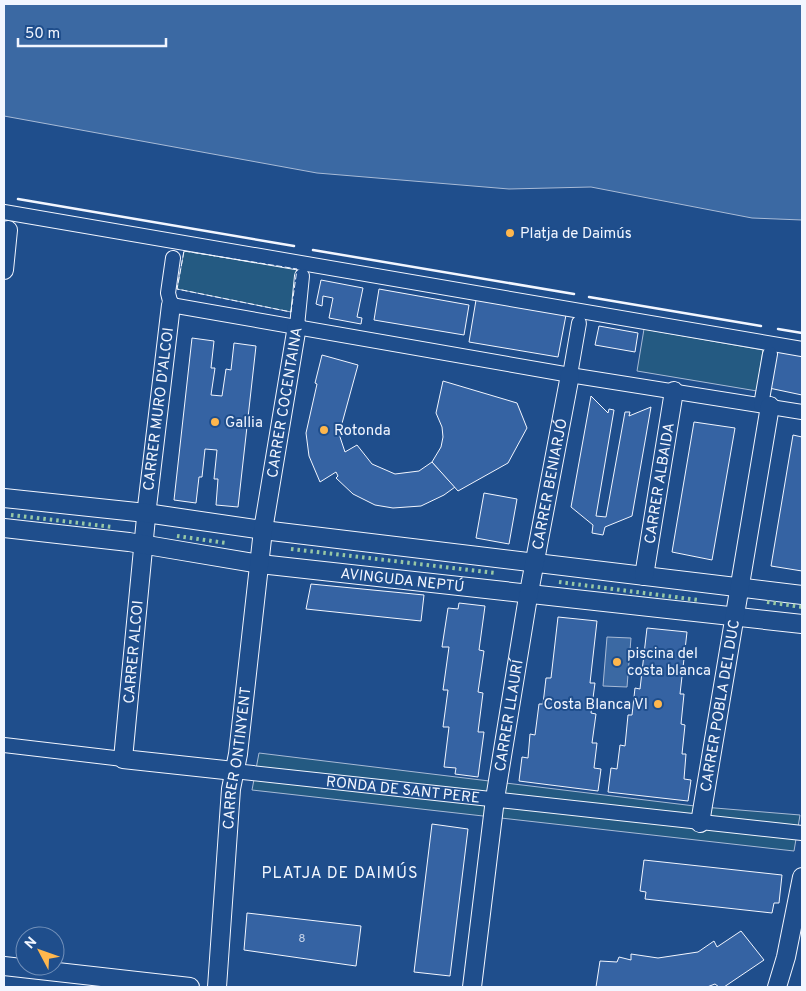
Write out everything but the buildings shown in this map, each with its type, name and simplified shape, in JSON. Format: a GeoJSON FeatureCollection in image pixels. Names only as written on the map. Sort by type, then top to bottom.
{"type":"FeatureCollection","features":[{"type":"Feature","properties":{"kind":"street"},"geometry":{"type":"LineString","coordinates":[[4,212],[802,349]]}},
{"type":"Feature","properties":{"kind":"street"},"geometry":{"type":"LineString","coordinates":[[4,270],[8,230]]}},
{"type":"Feature","properties":{"kind":"street"},"geometry":{"type":"LineString","coordinates":[[173,258],[168,293],[171,306],[802,412]]}},
{"type":"Feature","properties":{"kind":"street","name":"CARRER COCENTAINA"},"geometry":{"type":"LineString","coordinates":[[263,530],[297,326],[302,276]]}},
{"type":"Feature","properties":{"kind":"street","name":"CARRER MURO D'ALCOI"},"geometry":{"type":"LineString","coordinates":[[144,545],[146,513],[171,306]]}},
{"type":"Feature","properties":{"kind":"street"},"geometry":{"type":"LineString","coordinates":[[570,374],[579,323]]}},
{"type":"Feature","properties":{"kind":"street"},"geometry":{"type":"LineString","coordinates":[[766,406],[770,354]]}},
{"type":"Feature","properties":{"kind":"street","name":"CARRER BENIARJÓ"},"geometry":{"type":"LineString","coordinates":[[528,594],[570,374]]}},
{"type":"Feature","properties":{"kind":"street","name":"CARRER ALBAIDA"},"geometry":{"type":"LineString","coordinates":[[644,576],[674,390]]}},
{"type":"Feature","properties":{"kind":"street","name":"CARRER POBLA DEL DUC"},"geometry":{"type":"LineString","coordinates":[[700,823],[739,588],[766,406]]}},
{"type":"Feature","properties":{"kind":"street"},"geometry":{"type":"LineString","coordinates":[[4,498],[146,513],[263,530],[534,564],[802,595]]}},
{"type":"Feature","properties":{"kind":"street","name":"AVINGUDA NEPTÚ"},"geometry":{"type":"LineString","coordinates":[[4,528],[144,545],[260,564],[802,624]]}},
{"type":"Feature","properties":{"kind":"street","name":"CARRER ONTINYENT"},"geometry":{"type":"LineString","coordinates":[[217,987],[234,771],[263,530]]}},
{"type":"Feature","properties":{"kind":"street","name":"CARRER ALCOI"},"geometry":{"type":"LineString","coordinates":[[123,758],[144,545]]}},
{"type":"Feature","properties":{"kind":"street","name":"CARRER LLAURÍ"},"geometry":{"type":"LineString","coordinates":[[472,987],[495,799],[528,594]]}},
{"type":"Feature","properties":{"kind":"street","name":"RONDA DE SANT PERE"},"geometry":{"type":"LineString","coordinates":[[4,745],[802,833]]}},
{"type":"Feature","properties":{"kind":"street"},"geometry":{"type":"LineString","coordinates":[[777,987],[786,958],[802,877]]}},
{"type":"Feature","properties":{"kind":"street"},"geometry":{"type":"LineString","coordinates":[[4,966],[190,987]]}},
{"type":"Feature","properties":{"kind":"shaded area"},"geometry":{"type":"Polygon","coordinates":[[[4,4],[802,4],[802,220],[752,218],[591,187],[509,189],[317,173],[4,116],[4,4]]]}},
{"type":"Feature","properties":{"kind":"shaded area"},"geometry":{"type":"Polygon","coordinates":[[[184,251],[297,269],[291,312],[177,289],[184,251]]]}},
{"type":"Feature","properties":{"kind":"shaded area"},"geometry":{"type":"Polygon","coordinates":[[[644,329],[763,350],[757,391],[637,371],[644,329]]]}},
{"type":"Feature","properties":{"kind":"shaded area","name":"piscina del costa blanca"},"geometry":{"type":"Polygon","coordinates":[[[607,637],[631,638],[627,687],[603,686],[607,637]]]}},
{"type":"Feature","properties":{"kind":"shaded area"},"geometry":{"type":"Polygon","coordinates":[[[259,753],[703,807],[800,815],[794,851],[252,790],[259,753]]]}},
{"type":"Feature","properties":{"kind":"hedge"},"geometry":{"type":"LineString","coordinates":[[11,515],[113,527]]}},
{"type":"Feature","properties":{"kind":"hedge"},"geometry":{"type":"LineString","coordinates":[[177,536],[226,543]]}},
{"type":"Feature","properties":{"kind":"hedge"},"geometry":{"type":"LineString","coordinates":[[291,549],[496,573]]}},
{"type":"Feature","properties":{"kind":"hedge"},"geometry":{"type":"LineString","coordinates":[[559,582],[698,600]]}},
{"type":"Feature","properties":{"kind":"hedge"},"geometry":{"type":"LineString","coordinates":[[767,602],[802,607]]}},
{"type":"Feature","properties":{"kind":"fence"},"geometry":{"type":"LineString","coordinates":[[184,251],[297,269],[291,312],[177,289],[184,251]]}},
{"type":"Feature","properties":{"kind":"wall"},"geometry":{"type":"LineString","coordinates":[[18,199],[294,246]]}},
{"type":"Feature","properties":{"kind":"wall"},"geometry":{"type":"LineString","coordinates":[[313,250],[574,294]]}},
{"type":"Feature","properties":{"kind":"wall"},"geometry":{"type":"LineString","coordinates":[[589,297],[761,326]]}},
{"type":"Feature","properties":{"kind":"wall"},"geometry":{"type":"LineString","coordinates":[[778,329],[802,333]]}},
{"type":"Feature","properties":{"kind":"place","name":"Platja de Daimús"},"geometry":{"type":"Point","coordinates":[510,233]}},
{"type":"Feature","properties":{"kind":"place","name":"Gallia"},"geometry":{"type":"Point","coordinates":[215,422]}},
{"type":"Feature","properties":{"kind":"place","name":"Rotonda"},"geometry":{"type":"Point","coordinates":[324,430]}},
{"type":"Feature","properties":{"kind":"place","name":"piscina del costa blanca"},"geometry":{"type":"Point","coordinates":[617,662]}},
{"type":"Feature","properties":{"kind":"place","name":"Costa Blanca VI"},"geometry":{"type":"Point","coordinates":[658,704]}},
{"type":"Feature","properties":{"kind":"district","name":"PLATJA DE DAIMÚS"},"geometry":{"type":"Point","coordinates":[340,872]}}]}
